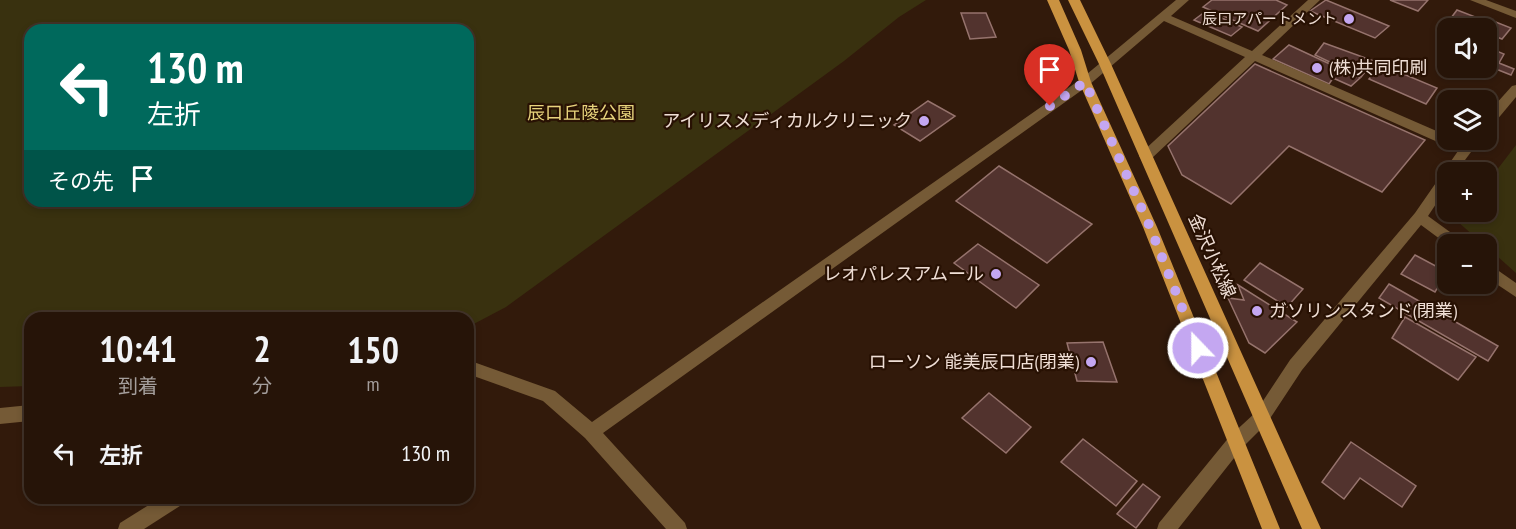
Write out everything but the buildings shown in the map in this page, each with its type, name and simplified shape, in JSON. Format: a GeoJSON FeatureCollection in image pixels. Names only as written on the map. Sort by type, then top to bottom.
{"type":"FeatureCollection","features":[{"type":"Feature","properties":{"kind":"main road"},"geometry":{"type":"LineString","coordinates":[[1053,0],[1075,50],[1085,82],[1150,227],[1271,529]]}},
{"type":"Feature","properties":{"kind":"main road","name":"金沢小松線"},"geometry":{"type":"LineString","coordinates":[[1074,0],[1105,64],[1312,529]]}},
{"type":"Feature","properties":{"kind":"street"},"geometry":{"type":"LineString","coordinates":[[591,432],[1085,82],[1183,0]]}},
{"type":"Feature","properties":{"kind":"street"},"geometry":{"type":"LineString","coordinates":[[1146,156],[1314,0]]}},
{"type":"Feature","properties":{"kind":"street"},"geometry":{"type":"LineString","coordinates":[[1476,0],[1516,15]]}},
{"type":"Feature","properties":{"kind":"street"},"geometry":{"type":"LineString","coordinates":[[1162,16],[1437,131]]}},
{"type":"Feature","properties":{"kind":"street"},"geometry":{"type":"LineString","coordinates":[[1497,111],[1516,88]]}},
{"type":"Feature","properties":{"kind":"street"},"geometry":{"type":"LineString","coordinates":[[1166,529],[1236,442],[1261,418],[1296,365],[1420,217],[1437,191]]}},
{"type":"Feature","properties":{"kind":"street"},"geometry":{"type":"LineString","coordinates":[[1420,217],[1443,234]]}},
{"type":"Feature","properties":{"kind":"street"},"geometry":{"type":"LineString","coordinates":[[1497,276],[1516,291]]}},
{"type":"Feature","properties":{"kind":"street"},"geometry":{"type":"LineString","coordinates":[[474,369],[549,396],[591,432],[678,529]]}},
{"type":"Feature","properties":{"kind":"street"},"geometry":{"type":"LineString","coordinates":[[0,416],[24,414]]}},
{"type":"Feature","properties":{"kind":"street"},"geometry":{"type":"LineString","coordinates":[[126,529],[166,504]]}},
{"type":"Feature","properties":{"kind":"green space","name":"辰口丘陵公園"},"geometry":{"type":"Polygon","coordinates":[[[0,0],[926,0],[899,17],[844,61],[506,307],[474,324],[474,312],[24,312],[24,386],[0,387],[0,0]]]}},
{"type":"Feature","properties":{"kind":"green space"},"geometry":{"type":"Polygon","coordinates":[[[1516,145],[1516,273],[1497,256],[1497,234],[1472,234],[1458,222],[1497,222],[1497,170],[1516,145]]]}},
{"type":"Feature","properties":{"kind":"place","name":"辰口アパートメント"},"geometry":{"type":"Point","coordinates":[1349,19]}},
{"type":"Feature","properties":{"kind":"place","name":"(株)共同印刷"},"geometry":{"type":"Point","coordinates":[1317,68]}},
{"type":"Feature","properties":{"kind":"place","name":"アイリスメディカルクリニック"},"geometry":{"type":"Point","coordinates":[924,121]}},
{"type":"Feature","properties":{"kind":"place","name":"レオパレスアムール"},"geometry":{"type":"Point","coordinates":[996,274]}},
{"type":"Feature","properties":{"kind":"place","name":"ガソリンスタンド(閉業)"},"geometry":{"type":"Point","coordinates":[1257,311]}},
{"type":"Feature","properties":{"kind":"place","name":"ローソン 能美辰口店(閉業)"},"geometry":{"type":"Point","coordinates":[1091,362]}},
{"type":"Feature","properties":{"kind":"route"},"geometry":{"type":"LineString","coordinates":[[1050,106],[1085,82],[1104,119],[1150,227],[1198,348]]}}]}
